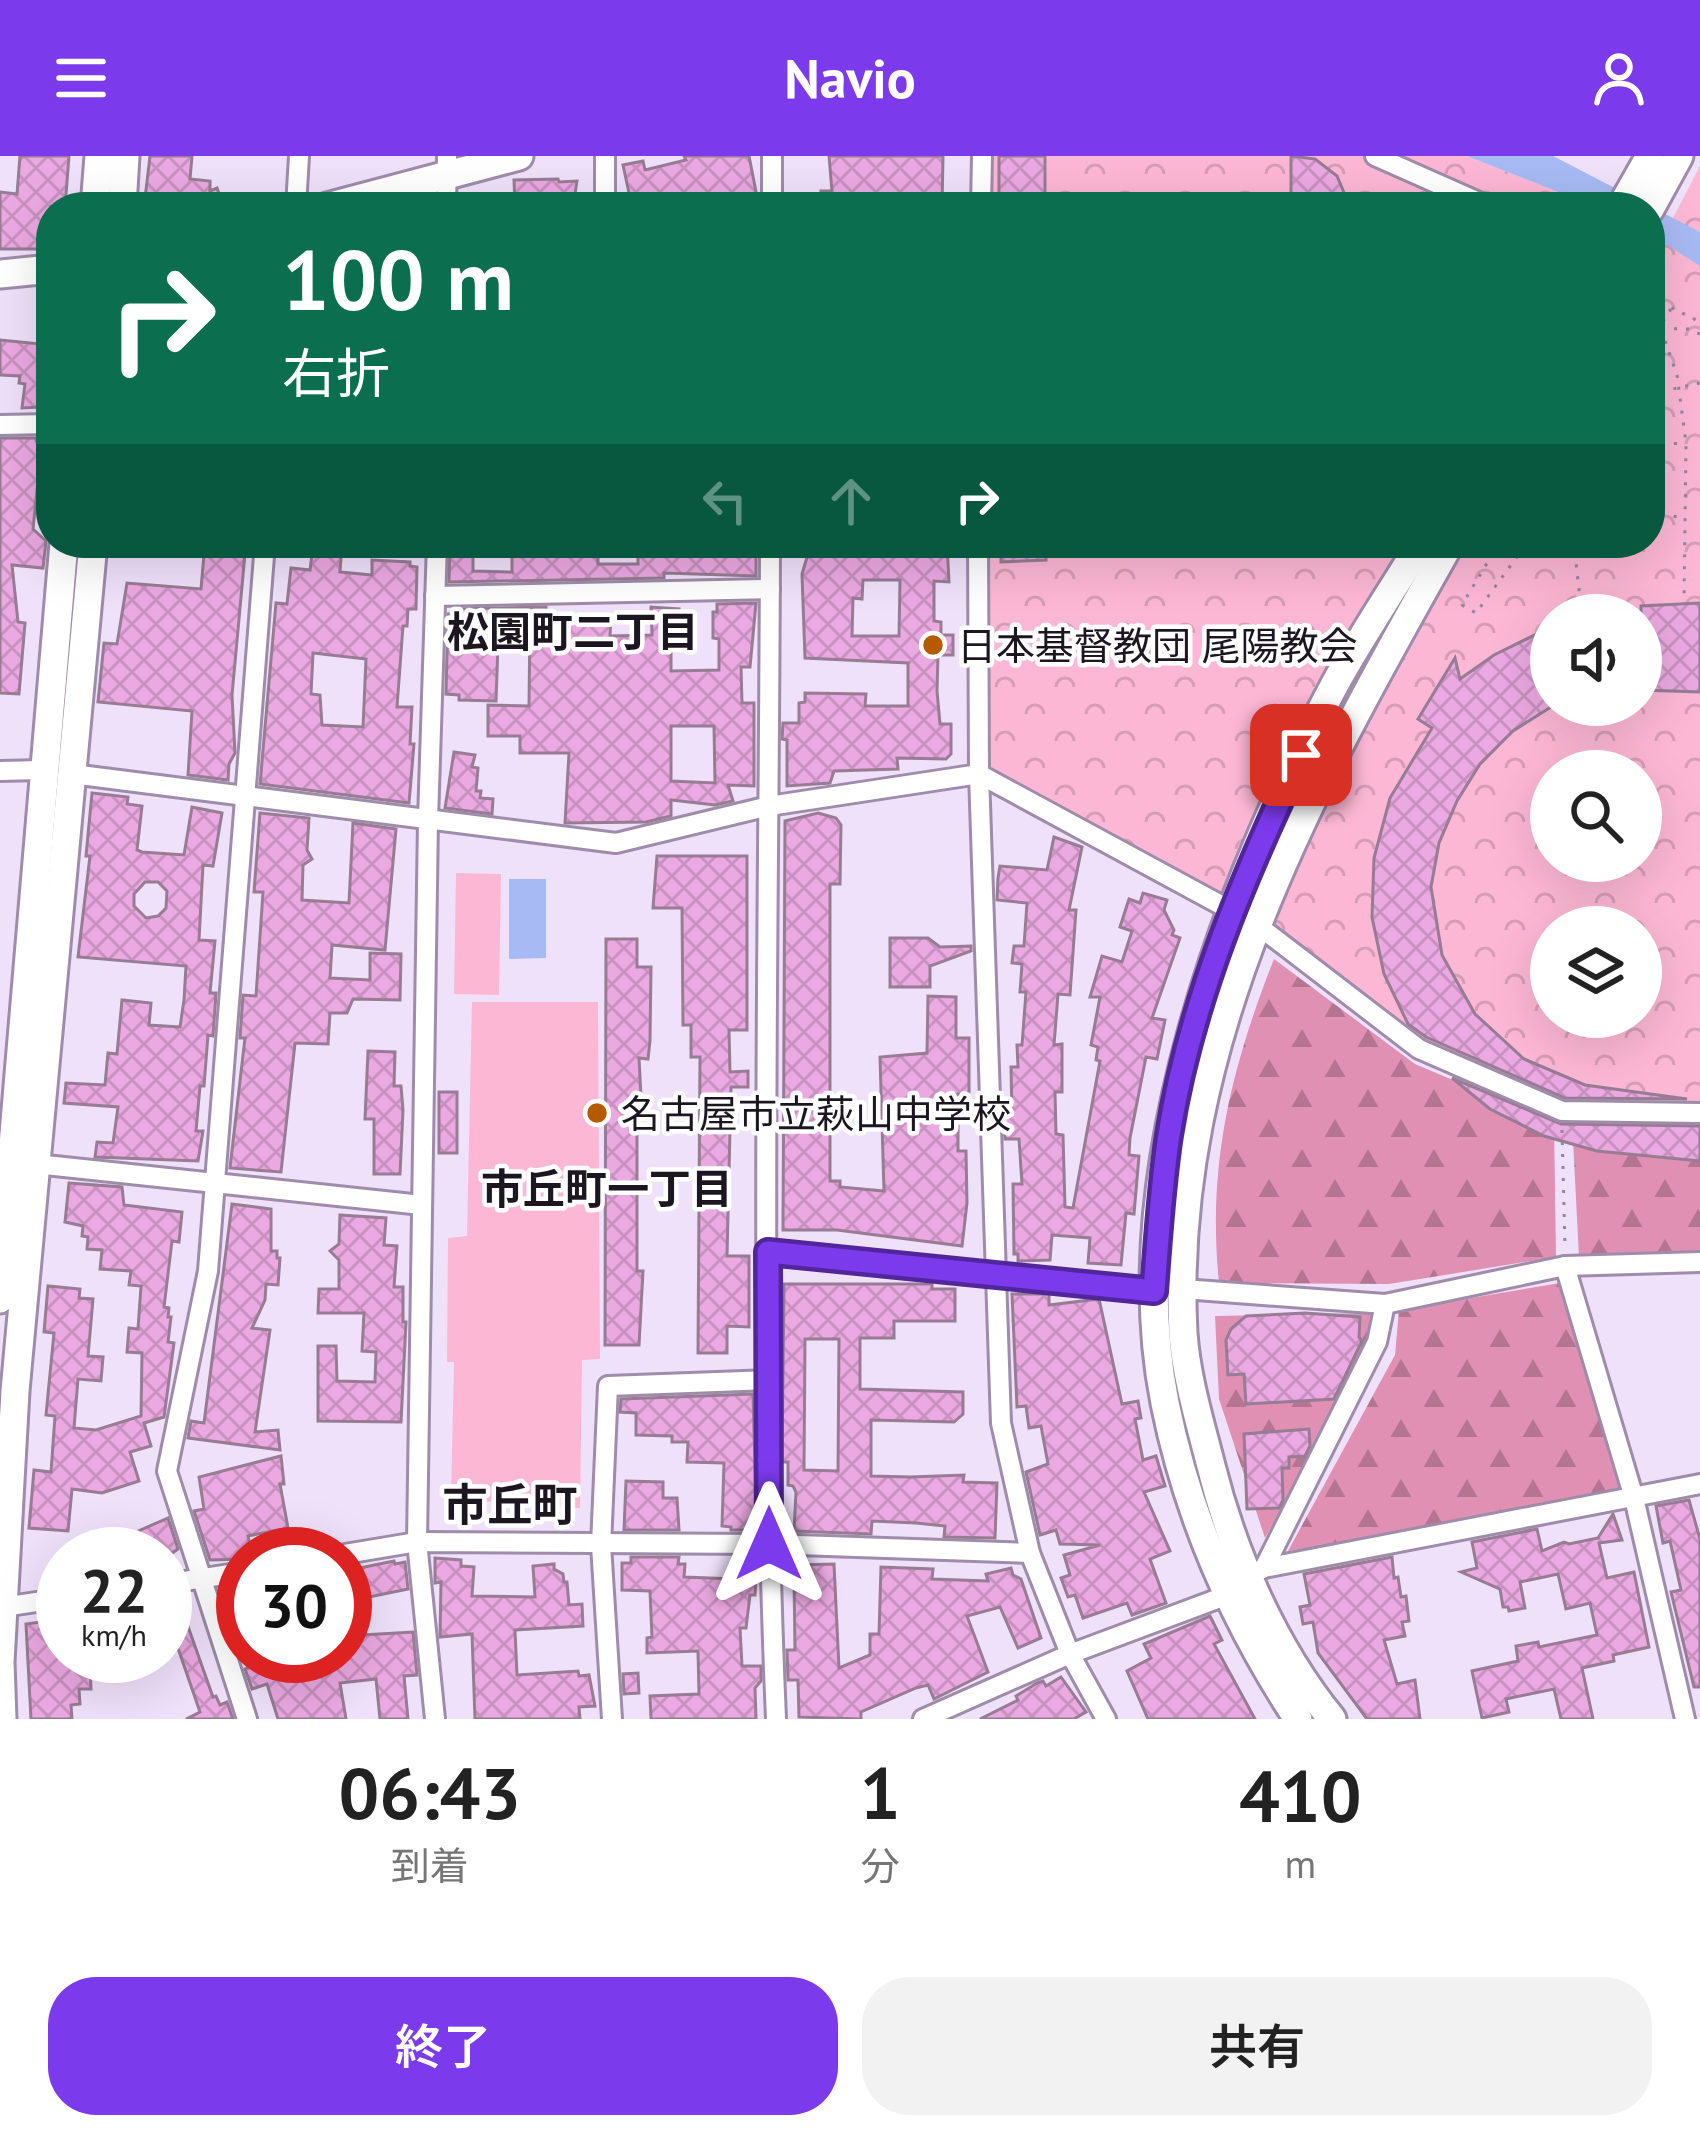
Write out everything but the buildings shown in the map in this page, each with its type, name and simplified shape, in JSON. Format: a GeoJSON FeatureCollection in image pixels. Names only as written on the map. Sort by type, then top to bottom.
{"type":"FeatureCollection","features":[{"type":"Feature","properties":{"kind":"street"},"geometry":{"type":"LineString","coordinates":[[95,192],[99,156]]}},
{"type":"Feature","properties":{"kind":"street"},"geometry":{"type":"LineString","coordinates":[[123,192],[125,156]]}},
{"type":"Feature","properties":{"kind":"street"},"geometry":{"type":"LineString","coordinates":[[297,192],[299,156]]}},
{"type":"Feature","properties":{"kind":"street"},"geometry":{"type":"LineString","coordinates":[[370,192],[447,165],[519,156]]}},
{"type":"Feature","properties":{"kind":"street"},"geometry":{"type":"LineString","coordinates":[[605,156],[605,192]]}},
{"type":"Feature","properties":{"kind":"street"},"geometry":{"type":"LineString","coordinates":[[772,156],[772,192]]}},
{"type":"Feature","properties":{"kind":"street"},"geometry":{"type":"LineString","coordinates":[[981,192],[982,156]]}},
{"type":"Feature","properties":{"kind":"street"},"geometry":{"type":"LineString","coordinates":[[1375,156],[1456,192]]}},
{"type":"Feature","properties":{"kind":"street"},"geometry":{"type":"LineString","coordinates":[[1636,192],[1660,165]]}},
{"type":"Feature","properties":{"kind":"street"},"geometry":{"type":"LineString","coordinates":[[0,274],[36,270]]}},
{"type":"Feature","properties":{"kind":"street"},"geometry":{"type":"LineString","coordinates":[[0,425],[36,424]]}},
{"type":"Feature","properties":{"kind":"street"},"geometry":{"type":"LineString","coordinates":[[2,1719],[2,1603],[15,1391],[16,1159],[63,558]]}},
{"type":"Feature","properties":{"kind":"street"},"geometry":{"type":"LineString","coordinates":[[0,1299],[72,774],[92,558]]}},
{"type":"Feature","properties":{"kind":"street"},"geometry":{"type":"LineString","coordinates":[[247,1719],[166,1471],[208,1271],[264,558]]}},
{"type":"Feature","properties":{"kind":"street"},"geometry":{"type":"LineString","coordinates":[[435,1719],[417,1542],[436,558]]}},
{"type":"Feature","properties":{"kind":"street"},"geometry":{"type":"LineString","coordinates":[[770,558],[768,1380],[776,1719]]}},
{"type":"Feature","properties":{"kind":"street"},"geometry":{"type":"LineString","coordinates":[[978,558],[979,774],[1001,1423],[1030,1552],[1070,1654],[1106,1719]]}},
{"type":"Feature","properties":{"kind":"street"},"geometry":{"type":"LineString","coordinates":[[1298,1719],[1225,1597],[1186,1485],[1164,1400],[1154,1291],[1169,1132],[1193,1032],[1244,917],[1336,682],[1412,558]]}},
{"type":"Feature","properties":{"kind":"street"},"geometry":{"type":"LineString","coordinates":[[1332,1719],[1289,1654],[1256,1572],[1227,1521],[1196,1404],[1184,1337],[1183,1289],[1196,1125],[1244,917],[1274,875],[1343,732],[1442,558]]}},
{"type":"Feature","properties":{"kind":"street"},"geometry":{"type":"LineString","coordinates":[[435,596],[770,589]]}},
{"type":"Feature","properties":{"kind":"street"},"geometry":{"type":"LineString","coordinates":[[0,771],[43,770]]}},
{"type":"Feature","properties":{"kind":"street"},"geometry":{"type":"LineString","coordinates":[[72,774],[616,843],[770,806],[979,774],[1244,917],[1419,1049],[1562,1111],[1700,1113]]}},
{"type":"Feature","properties":{"kind":"street"},"geometry":{"type":"LineString","coordinates":[[16,1159],[422,1204]]}},
{"type":"Feature","properties":{"kind":"street"},"geometry":{"type":"LineString","coordinates":[[768,1252],[1154,1291]]}},
{"type":"Feature","properties":{"kind":"street"},"geometry":{"type":"LineString","coordinates":[[1183,1289],[1385,1304],[1565,1266],[1700,1262]]}},
{"type":"Feature","properties":{"kind":"street"},"geometry":{"type":"LineString","coordinates":[[1565,1266],[1634,1498],[1685,1719]]}},
{"type":"Feature","properties":{"kind":"street"},"geometry":{"type":"LineString","coordinates":[[1256,1572],[1377,1342],[1385,1304]]}},
{"type":"Feature","properties":{"kind":"street"},"geometry":{"type":"LineString","coordinates":[[612,1719],[601,1545],[608,1386],[768,1380]]}},
{"type":"Feature","properties":{"kind":"street"},"geometry":{"type":"LineString","coordinates":[[1256,1572],[1700,1484]]}},
{"type":"Feature","properties":{"kind":"street"},"geometry":{"type":"LineString","coordinates":[[372,1550],[417,1542],[769,1544],[1030,1552]]}},
{"type":"Feature","properties":{"kind":"street"},"geometry":{"type":"LineString","coordinates":[[192,1580],[216,1576]]}},
{"type":"Feature","properties":{"kind":"street"},"geometry":{"type":"LineString","coordinates":[[923,1719],[1070,1654],[1225,1597]]}},
{"type":"Feature","properties":{"kind":"street"},"geometry":{"type":"LineString","coordinates":[[2,1603],[36,1600]]}},
{"type":"Feature","properties":{"kind":"path"},"geometry":{"type":"LineString","coordinates":[[1665,305],[1700,322]]}},
{"type":"Feature","properties":{"kind":"path"},"geometry":{"type":"LineString","coordinates":[[1665,318],[1671,308]]}},
{"type":"Feature","properties":{"kind":"path"},"geometry":{"type":"LineString","coordinates":[[1665,327],[1700,334]]}},
{"type":"Feature","properties":{"kind":"path"},"geometry":{"type":"LineString","coordinates":[[1665,342],[1678,385],[1686,443],[1684,603]]}},
{"type":"Feature","properties":{"kind":"path"},"geometry":{"type":"LineString","coordinates":[[1665,389],[1700,383]]}},
{"type":"Feature","properties":{"kind":"path"},"geometry":{"type":"LineString","coordinates":[[1665,444],[1686,443]]}},
{"type":"Feature","properties":{"kind":"path"},"geometry":{"type":"LineString","coordinates":[[1665,515],[1686,519]]}},
{"type":"Feature","properties":{"kind":"path"},"geometry":{"type":"LineString","coordinates":[[1490,558],[1462,605],[1476,614],[1516,558]]}},
{"type":"Feature","properties":{"kind":"path"},"geometry":{"type":"LineString","coordinates":[[1580,558],[1580,594]]}},
{"type":"Feature","properties":{"kind":"path"},"geometry":{"type":"LineString","coordinates":[[1562,1111],[1565,1266]]}},
{"type":"Feature","properties":{"kind":"green space"},"geometry":{"type":"Polygon","coordinates":[[[982,156],[1467,156],[1558,192],[981,192],[982,156]]]}},
{"type":"Feature","properties":{"kind":"green space"},"geometry":{"type":"Polygon","coordinates":[[[1700,166],[1700,1113],[1562,1111],[1419,1049],[1256,924],[979,774],[978,558],[1665,558],[1665,233],[1700,166]]]}},
{"type":"Feature","properties":{"kind":"green space"},"geometry":{"type":"Polygon","coordinates":[[[456,873],[501,874],[499,995],[454,994],[456,873]]]}},
{"type":"Feature","properties":{"kind":"green space"},"geometry":{"type":"Polygon","coordinates":[[[1274,959],[1415,1064],[1554,1123],[1556,1257],[1389,1284],[1219,1283],[1216,1198],[1226,1118],[1246,1039],[1274,959]]]}},
{"type":"Feature","properties":{"kind":"green space"},"geometry":{"type":"Polygon","coordinates":[[[472,1002],[598,1002],[600,1359],[582,1360],[580,1508],[451,1499],[454,1362],[447,1362],[448,1238],[467,1236],[472,1002]]]}},
{"type":"Feature","properties":{"kind":"green space"},"geometry":{"type":"Polygon","coordinates":[[[1700,1118],[1700,1253],[1579,1257],[1572,1121],[1700,1118]]]}},
{"type":"Feature","properties":{"kind":"green space"},"geometry":{"type":"Polygon","coordinates":[[[1560,1283],[1629,1494],[1288,1551],[1395,1355],[1399,1310],[1560,1283]]]}},
{"type":"Feature","properties":{"kind":"green space"},"geometry":{"type":"Polygon","coordinates":[[[1377,1313],[1372,1350],[1265,1538],[1219,1399],[1215,1316],[1377,1313]]]}},
{"type":"Feature","properties":{"kind":"water"},"geometry":{"type":"Polygon","coordinates":[[[1467,156],[1553,156],[1623,192],[1558,192],[1467,156]]]}},
{"type":"Feature","properties":{"kind":"water"},"geometry":{"type":"Polygon","coordinates":[[[1665,214],[1700,232],[1700,266],[1665,244],[1665,214]]]}},
{"type":"Feature","properties":{"kind":"water"},"geometry":{"type":"Polygon","coordinates":[[[509,879],[546,879],[546,958],[509,959],[509,879]]]}},
{"type":"Feature","properties":{"kind":"place","name":"日本基督教団 尾陽教会"},"geometry":{"type":"Point","coordinates":[933,645]}},
{"type":"Feature","properties":{"kind":"place","name":"名古屋市立萩山中学校"},"geometry":{"type":"Point","coordinates":[597,1113]}},
{"type":"Feature","properties":{"kind":"district","name":"松園町二丁目"},"geometry":{"type":"Point","coordinates":[573,631]}},
{"type":"Feature","properties":{"kind":"district","name":"市丘町一丁目"},"geometry":{"type":"Point","coordinates":[607,1188]}},
{"type":"Feature","properties":{"kind":"district","name":"市丘町"},"geometry":{"type":"Point","coordinates":[510,1504]}},
{"type":"Feature","properties":{"kind":"route"},"geometry":{"type":"LineString","coordinates":[[769,1544],[768,1252],[1154,1291],[1169,1132],[1193,1032],[1240,887],[1301,755]]}}]}
